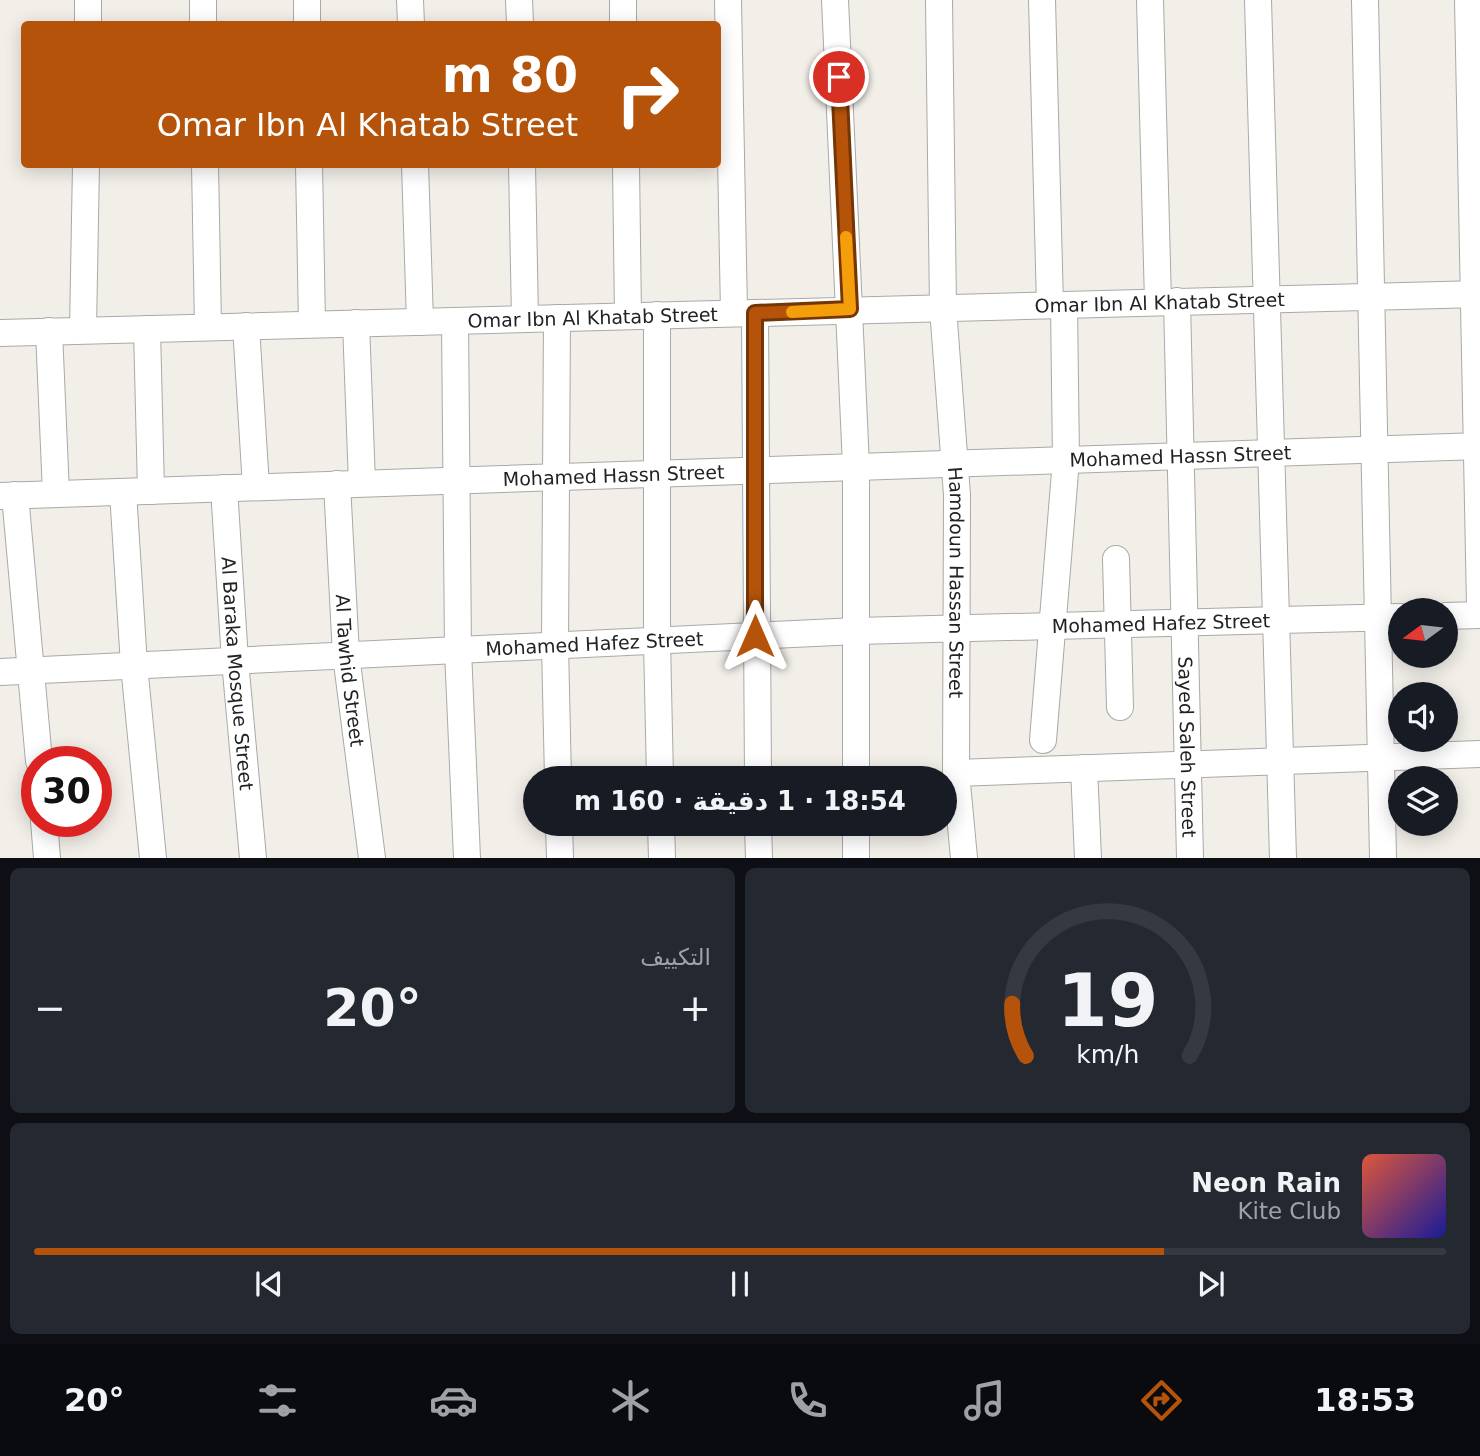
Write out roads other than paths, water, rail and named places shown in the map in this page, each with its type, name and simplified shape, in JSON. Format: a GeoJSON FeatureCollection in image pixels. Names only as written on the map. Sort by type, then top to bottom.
{"type":"FeatureCollection","features":[{"type":"Feature","properties":{"kind":"street"},"geometry":{"type":"LineString","coordinates":[[88,0],[88,21]]}},
{"type":"Feature","properties":{"kind":"street"},"geometry":{"type":"LineString","coordinates":[[203,0],[203,21]]}},
{"type":"Feature","properties":{"kind":"street"},"geometry":{"type":"LineString","coordinates":[[307,0],[307,21]]}},
{"type":"Feature","properties":{"kind":"street"},"geometry":{"type":"LineString","coordinates":[[410,0],[411,21]]}},
{"type":"Feature","properties":{"kind":"street"},"geometry":{"type":"LineString","coordinates":[[519,0],[520,21]]}},
{"type":"Feature","properties":{"kind":"street"},"geometry":{"type":"LineString","coordinates":[[623,0],[623,21]]}},
{"type":"Feature","properties":{"kind":"street"},"geometry":{"type":"LineString","coordinates":[[728,0],[745,313],[757,470],[755,636],[758,766]]}},
{"type":"Feature","properties":{"kind":"street"},"geometry":{"type":"LineString","coordinates":[[835,0],[856,467],[856,766]]}},
{"type":"Feature","properties":{"kind":"street","name":"Hamdoun Hassan Street"},"geometry":{"type":"LineString","coordinates":[[939,0],[943,308],[957,495],[956,766]]}},
{"type":"Feature","properties":{"kind":"street"},"geometry":{"type":"LineString","coordinates":[[1042,0],[1066,460],[1043,740]]}},
{"type":"Feature","properties":{"kind":"street","name":"Sayed Saleh Street"},"geometry":{"type":"LineString","coordinates":[[1150,0],[1168,302],[1181,456],[1190,858]]}},
{"type":"Feature","properties":{"kind":"street"},"geometry":{"type":"LineString","coordinates":[[1258,0],[1269,299],[1283,858]]}},
{"type":"Feature","properties":{"kind":"street"},"geometry":{"type":"LineString","coordinates":[[1365,0],[1375,449],[1388,605]]}},
{"type":"Feature","properties":{"kind":"street"},"geometry":{"type":"LineString","coordinates":[[1468,0],[1478,294],[1480,606]]}},
{"type":"Feature","properties":{"kind":"street"},"geometry":{"type":"LineString","coordinates":[[83,330],[86,168]]}},
{"type":"Feature","properties":{"kind":"street"},"geometry":{"type":"LineString","coordinates":[[205,168],[208,327]]}},
{"type":"Feature","properties":{"kind":"street"},"geometry":{"type":"LineString","coordinates":[[309,168],[312,324]]}},
{"type":"Feature","properties":{"kind":"street"},"geometry":{"type":"LineString","coordinates":[[415,168],[420,322]]}},
{"type":"Feature","properties":{"kind":"street"},"geometry":{"type":"LineString","coordinates":[[522,168],[525,319]]}},
{"type":"Feature","properties":{"kind":"street"},"geometry":{"type":"LineString","coordinates":[[626,168],[628,316]]}},
{"type":"Feature","properties":{"kind":"street","name":"Omar Ibn Al Khatab Street"},"geometry":{"type":"LineString","coordinates":[[0,333],[1478,294]]}},
{"type":"Feature","properties":{"kind":"street"},"geometry":{"type":"LineString","coordinates":[[657,315],[660,766]]}},
{"type":"Feature","properties":{"kind":"street"},"geometry":{"type":"LineString","coordinates":[[557,318],[555,645],[558,766]]}},
{"type":"Feature","properties":{"kind":"street"},"geometry":{"type":"LineString","coordinates":[[455,321],[458,650],[467,858]]}},
{"type":"Feature","properties":{"kind":"street","name":"Al Tawhid Street"},"geometry":{"type":"LineString","coordinates":[[356,323],[349,484],[346,655],[372,858]]}},
{"type":"Feature","properties":{"kind":"street"},"geometry":{"type":"LineString","coordinates":[[246,326],[256,487]]}},
{"type":"Feature","properties":{"kind":"street"},"geometry":{"type":"LineString","coordinates":[[147,329],[151,491]]}},
{"type":"Feature","properties":{"kind":"street"},"geometry":{"type":"LineString","coordinates":[[49,331],[56,494]]}},
{"type":"Feature","properties":{"kind":"street","name":"Mohamed Hassn Street"},"geometry":{"type":"LineString","coordinates":[[8,496],[1478,446]]}},
{"type":"Feature","properties":{"kind":"street","name":"Al Baraka Mosque Street"},"geometry":{"type":"LineString","coordinates":[[224,488],[235,661],[253,858]]}},
{"type":"Feature","properties":{"kind":"street"},"geometry":{"type":"LineString","coordinates":[[123,492],[134,665],[153,858]]}},
{"type":"Feature","properties":{"kind":"street"},"geometry":{"type":"LineString","coordinates":[[8,496],[32,670],[38,746]]}},
{"type":"Feature","properties":{"kind":"street"},"geometry":{"type":"LineString","coordinates":[[1116,559],[1120,707]]}},
{"type":"Feature","properties":{"kind":"street"},"geometry":{"type":"LineString","coordinates":[[1458,616],[1480,615]]}},
{"type":"Feature","properties":{"kind":"street","name":"Mohamed Hafez Street"},"geometry":{"type":"LineString","coordinates":[[0,672],[857,631],[1388,617]]}},
{"type":"Feature","properties":{"kind":"street"},"geometry":{"type":"LineString","coordinates":[[1383,858],[1381,758],[1388,635]]}},
{"type":"Feature","properties":{"kind":"street"},"geometry":{"type":"LineString","coordinates":[[957,773],[1480,754]]}},
{"type":"Feature","properties":{"kind":"street"},"geometry":{"type":"LineString","coordinates":[[1084,768],[1088,858]]}},
{"type":"Feature","properties":{"kind":"street","name":"Hamdoun Hassan Street"},"geometry":{"type":"LineString","coordinates":[[957,784],[964,858]]}},
{"type":"Feature","properties":{"kind":"street"},"geometry":{"type":"LineString","coordinates":[[559,836],[560,858]]}},
{"type":"Feature","properties":{"kind":"street"},"geometry":{"type":"LineString","coordinates":[[661,836],[662,858]]}},
{"type":"Feature","properties":{"kind":"street"},"geometry":{"type":"LineString","coordinates":[[758,836],[759,858]]}},
{"type":"Feature","properties":{"kind":"street"},"geometry":{"type":"LineString","coordinates":[[856,836],[856,858]]}},
{"type":"Feature","properties":{"kind":"street"},"geometry":{"type":"LineString","coordinates":[[45,837],[47,858]]}}]}
